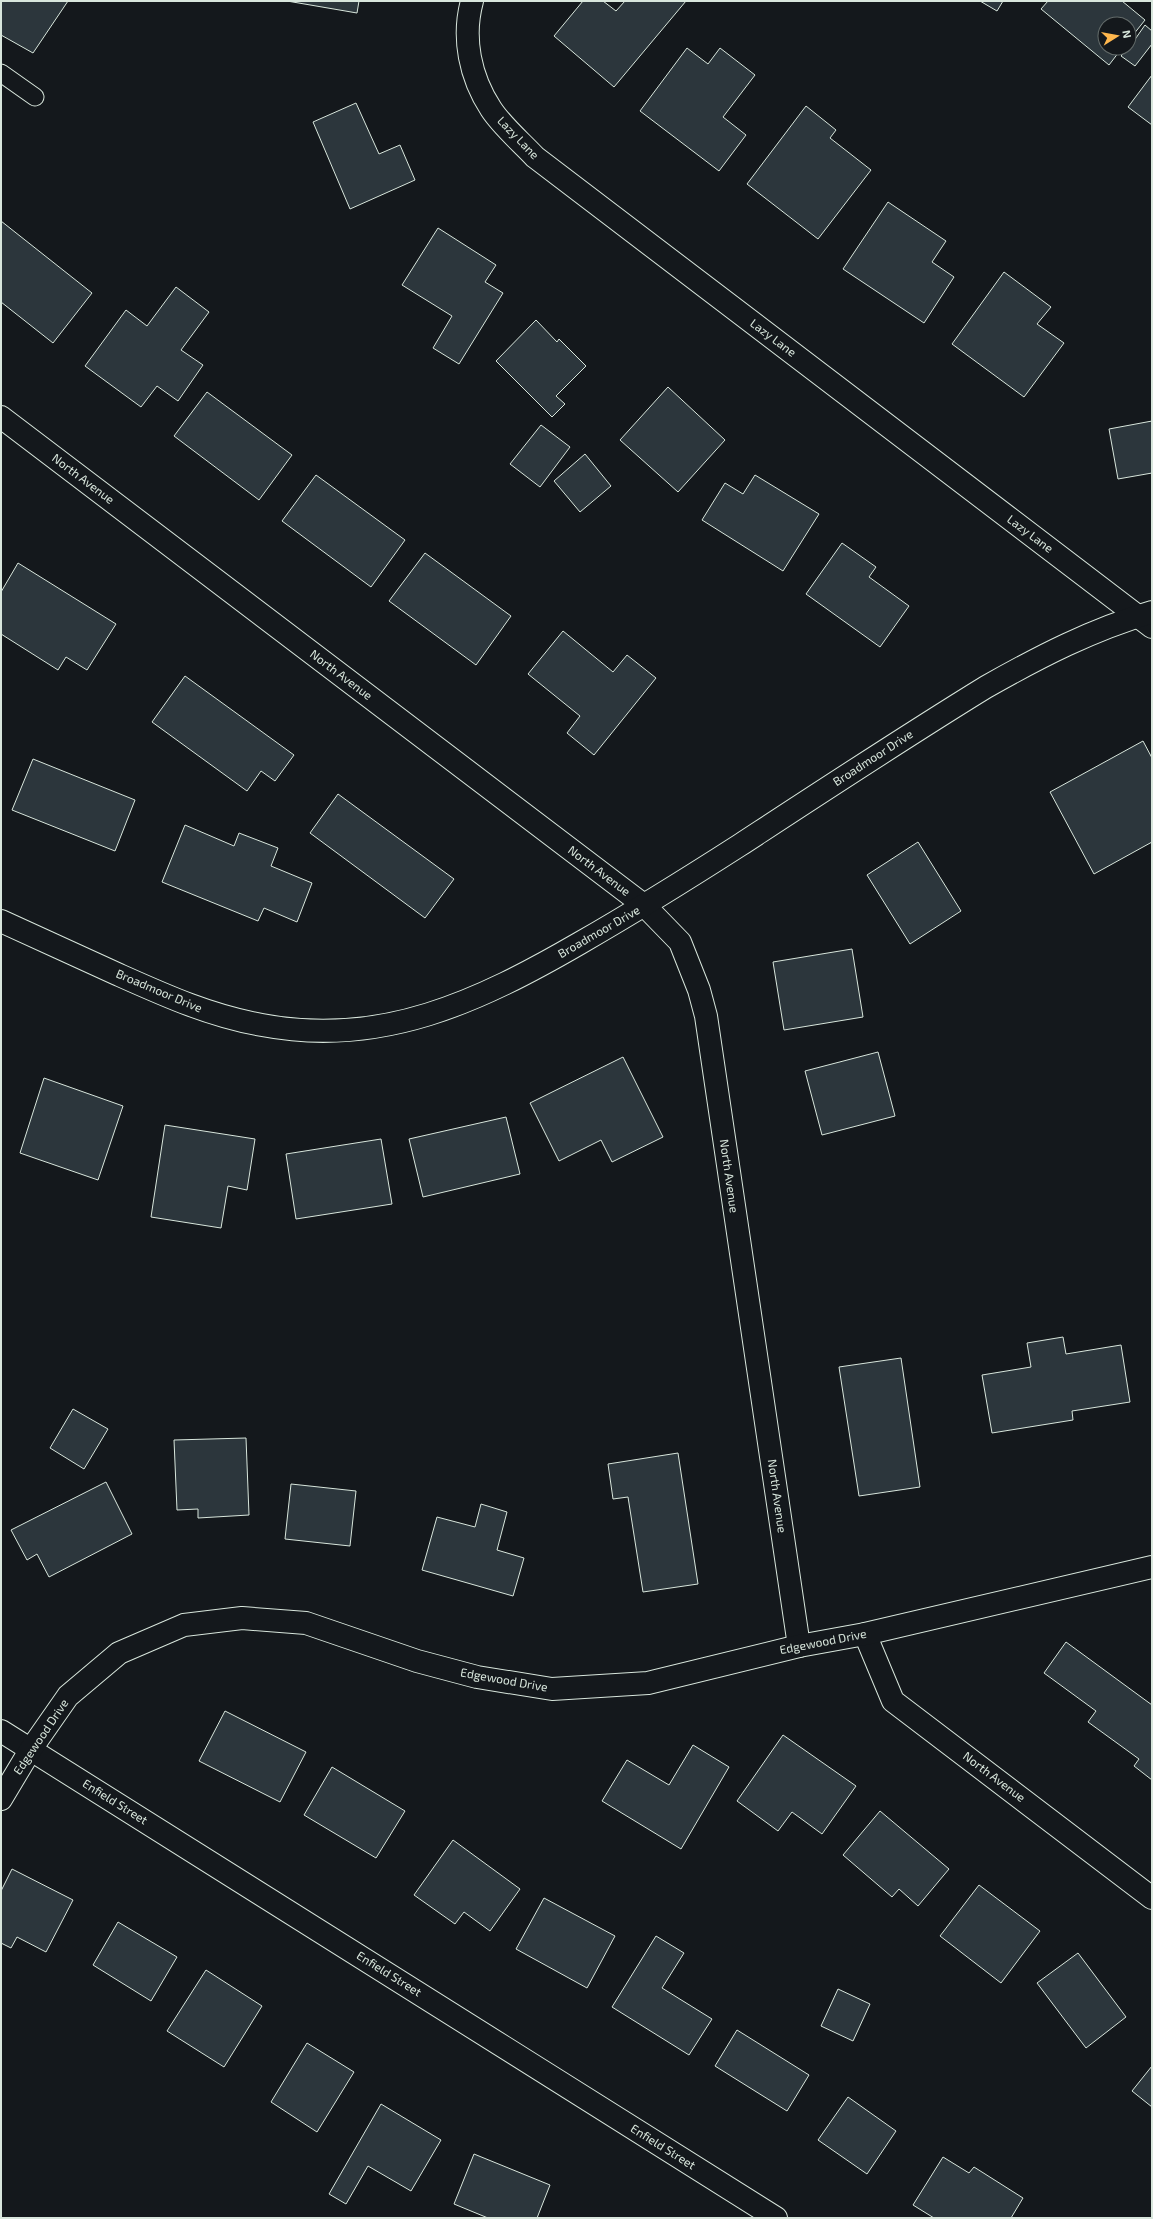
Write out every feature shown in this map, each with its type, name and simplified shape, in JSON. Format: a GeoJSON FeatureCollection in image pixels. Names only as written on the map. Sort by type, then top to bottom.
{"type":"FeatureCollection","features":[{"type":"Feature","properties":{"kind":"street","name":"Lazy Lane"},"geometry":{"type":"LineString","coordinates":[[472,1],[468,14],[468,53],[476,82],[492,110],[535,157],[1147,619]]}},
{"type":"Feature","properties":{"kind":"street","name":"North Avenue"},"geometry":{"type":"LineString","coordinates":[[1,417],[644,906],[680,942],[699,990],[706,1016],[799,1646]]}},
{"type":"Feature","properties":{"kind":"street","name":"Broadmoor Drive"},"geometry":{"type":"LineString","coordinates":[[1,921],[183,1003],[226,1017],[263,1026],[304,1030],[340,1031],[378,1027],[445,1010],[485,994],[520,977],[644,906],[986,687],[1038,657],[1147,619]]}},
{"type":"Feature","properties":{"kind":"street","name":"Edgewood Drive"},"geometry":{"type":"LineString","coordinates":[[1,1799],[31,1749],[68,1696],[119,1653],[184,1625],[242,1618],[306,1623],[417,1661],[477,1677],[552,1689],[648,1682],[799,1646],[865,1634],[1152,1567]]}},
{"type":"Feature","properties":{"kind":"street","name":"North Avenue"},"geometry":{"type":"LineString","coordinates":[[865,1634],[893,1701],[1152,1898]]}},
{"type":"Feature","properties":{"kind":"street","name":"Enfield Street"},"geometry":{"type":"LineString","coordinates":[[1,1731],[776,2218]]}},
{"type":"Feature","properties":{"kind":"lane"},"geometry":{"type":"LineString","coordinates":[[1,73],[35,97]]}},
{"type":"Feature","properties":{"kind":"building"},"geometry":{"type":"Polygon","coordinates":[[[1,1],[68,1],[33,53],[1,35],[1,1]]]}},
{"type":"Feature","properties":{"kind":"building"},"geometry":{"type":"Polygon","coordinates":[[[287,1],[359,1],[357,13],[287,1]]]}},
{"type":"Feature","properties":{"kind":"building"},"geometry":{"type":"Polygon","coordinates":[[[583,1],[603,1],[616,11],[625,1],[686,1],[614,87],[554,36],[583,1]]]}},
{"type":"Feature","properties":{"kind":"building"},"geometry":{"type":"Polygon","coordinates":[[[980,1],[1003,1],[997,11],[980,1]]]}},
{"type":"Feature","properties":{"kind":"building"},"geometry":{"type":"Polygon","coordinates":[[[1048,1],[1122,1],[1145,20],[1137,30],[1137,16],[1097,16],[1097,55],[1041,9],[1048,1]]]}},
{"type":"Feature","properties":{"kind":"building"},"geometry":{"type":"Polygon","coordinates":[[[1145,25],[1152,31],[1152,44],[1135,66],[1121,56],[1137,56],[1137,36],[1145,25]]]}},
{"type":"Feature","properties":{"kind":"building"},"geometry":{"type":"Polygon","coordinates":[[[687,48],[708,64],[720,48],[755,75],[723,117],[746,135],[719,171],[640,111],[687,48]]]}},
{"type":"Feature","properties":{"kind":"building"},"geometry":{"type":"Polygon","coordinates":[[[1098,56],[1116,56],[1109,65],[1098,56]]]}},
{"type":"Feature","properties":{"kind":"building"},"geometry":{"type":"Polygon","coordinates":[[[1152,75],[1152,125],[1128,107],[1152,75]]]}},
{"type":"Feature","properties":{"kind":"building"},"geometry":{"type":"Polygon","coordinates":[[[356,103],[379,154],[400,145],[415,180],[350,209],[313,122],[356,103]]]}},
{"type":"Feature","properties":{"kind":"building"},"geometry":{"type":"Polygon","coordinates":[[[806,106],[836,130],[830,138],[871,170],[818,239],[747,184],[806,106]]]}},
{"type":"Feature","properties":{"kind":"building"},"geometry":{"type":"Polygon","coordinates":[[[888,202],[946,241],[932,262],[954,277],[924,323],[843,269],[888,202]]]}},
{"type":"Feature","properties":{"kind":"building"},"geometry":{"type":"Polygon","coordinates":[[[1,221],[92,293],[53,343],[1,302],[1,221]]]}},
{"type":"Feature","properties":{"kind":"building"},"geometry":{"type":"Polygon","coordinates":[[[438,228],[496,265],[485,282],[503,293],[459,364],[433,348],[452,316],[402,285],[438,228]]]}},
{"type":"Feature","properties":{"kind":"building"},"geometry":{"type":"Polygon","coordinates":[[[1004,272],[1051,307],[1037,324],[1064,343],[1024,397],[952,344],[1004,272]]]}},
{"type":"Feature","properties":{"kind":"building"},"geometry":{"type":"Polygon","coordinates":[[[176,287],[209,312],[181,350],[203,365],[178,401],[157,386],[141,407],[85,366],[126,310],[147,326],[176,287]]]}},
{"type":"Feature","properties":{"kind":"building"},"geometry":{"type":"Polygon","coordinates":[[[536,320],[557,342],[559,339],[586,366],[556,396],[565,404],[552,417],[496,361],[536,320]]]}},
{"type":"Feature","properties":{"kind":"building"},"geometry":{"type":"Polygon","coordinates":[[[668,387],[725,440],[678,492],[620,440],[668,387]]]}},
{"type":"Feature","properties":{"kind":"building"},"geometry":{"type":"Polygon","coordinates":[[[207,392],[292,455],[259,500],[174,436],[207,392]]]}},
{"type":"Feature","properties":{"kind":"building"},"geometry":{"type":"Polygon","coordinates":[[[1152,421],[1152,473],[1118,479],[1109,429],[1152,421]]]}},
{"type":"Feature","properties":{"kind":"building"},"geometry":{"type":"Polygon","coordinates":[[[541,425],[570,447],[540,487],[510,464],[541,425]]]}},
{"type":"Feature","properties":{"kind":"building"},"geometry":{"type":"Polygon","coordinates":[[[585,454],[611,486],[580,512],[554,481],[585,454]]]}},
{"type":"Feature","properties":{"kind":"building"},"geometry":{"type":"Polygon","coordinates":[[[316,475],[405,540],[371,587],[282,521],[316,475]]]}},
{"type":"Feature","properties":{"kind":"building"},"geometry":{"type":"Polygon","coordinates":[[[755,475],[819,514],[783,571],[702,520],[725,483],[743,494],[755,475]]]}},
{"type":"Feature","properties":{"kind":"building"},"geometry":{"type":"Polygon","coordinates":[[[842,543],[876,567],[869,577],[909,606],[880,647],[806,594],[842,543]]]}},
{"type":"Feature","properties":{"kind":"building"},"geometry":{"type":"Polygon","coordinates":[[[425,553],[511,616],[476,665],[389,601],[425,553]]]}},
{"type":"Feature","properties":{"kind":"building"},"geometry":{"type":"Polygon","coordinates":[[[18,563],[116,624],[87,670],[66,657],[58,670],[1,634],[1,592],[18,563]]]}},
{"type":"Feature","properties":{"kind":"building"},"geometry":{"type":"Polygon","coordinates":[[[563,631],[613,672],[627,655],[656,678],[594,755],[567,733],[580,716],[528,674],[563,631]]]}},
{"type":"Feature","properties":{"kind":"building"},"geometry":{"type":"Polygon","coordinates":[[[185,676],[294,755],[275,781],[261,771],[247,791],[152,722],[185,676]]]}},
{"type":"Feature","properties":{"kind":"building"},"geometry":{"type":"Polygon","coordinates":[[[1143,741],[1152,758],[1152,842],[1094,874],[1050,792],[1143,741]]]}},
{"type":"Feature","properties":{"kind":"building"},"geometry":{"type":"Polygon","coordinates":[[[33,759],[135,800],[115,851],[12,810],[33,759]]]}},
{"type":"Feature","properties":{"kind":"building"},"geometry":{"type":"Polygon","coordinates":[[[338,794],[454,879],[425,918],[310,833],[338,794]]]}},
{"type":"Feature","properties":{"kind":"building"},"geometry":{"type":"Polygon","coordinates":[[[185,825],[234,846],[239,833],[278,848],[271,866],[312,883],[297,922],[264,908],[258,921],[162,882],[185,825]]]}},
{"type":"Feature","properties":{"kind":"building"},"geometry":{"type":"Polygon","coordinates":[[[918,842],[961,911],[910,944],[867,875],[918,842]]]}},
{"type":"Feature","properties":{"kind":"building"},"geometry":{"type":"Polygon","coordinates":[[[852,949],[863,1017],[784,1030],[773,962],[852,949]]]}},
{"type":"Feature","properties":{"kind":"building"},"geometry":{"type":"Polygon","coordinates":[[[878,1052],[895,1116],[822,1135],[805,1071],[878,1052]]]}},
{"type":"Feature","properties":{"kind":"building"},"geometry":{"type":"Polygon","coordinates":[[[623,1057],[663,1137],[612,1162],[601,1140],[559,1161],[530,1103],[623,1057]]]}},
{"type":"Feature","properties":{"kind":"building"},"geometry":{"type":"Polygon","coordinates":[[[44,1078],[123,1106],[98,1180],[20,1153],[44,1078]]]}},
{"type":"Feature","properties":{"kind":"building"},"geometry":{"type":"Polygon","coordinates":[[[506,1117],[520,1174],[423,1197],[409,1139],[506,1117]]]}},
{"type":"Feature","properties":{"kind":"building"},"geometry":{"type":"Polygon","coordinates":[[[165,1125],[255,1139],[247,1190],[228,1186],[221,1228],[151,1217],[165,1125]]]}},
{"type":"Feature","properties":{"kind":"building"},"geometry":{"type":"Polygon","coordinates":[[[381,1139],[392,1204],[296,1219],[286,1154],[381,1139]]]}},
{"type":"Feature","properties":{"kind":"building"},"geometry":{"type":"Polygon","coordinates":[[[1063,1337],[1066,1354],[1121,1345],[1130,1402],[1072,1411],[1073,1420],[992,1433],[982,1375],[1031,1367],[1027,1343],[1063,1337]]]}},
{"type":"Feature","properties":{"kind":"building"},"geometry":{"type":"Polygon","coordinates":[[[901,1358],[920,1487],[859,1496],[839,1367],[901,1358]]]}},
{"type":"Feature","properties":{"kind":"building"},"geometry":{"type":"Polygon","coordinates":[[[73,1409],[108,1429],[84,1469],[50,1448],[73,1409]]]}},
{"type":"Feature","properties":{"kind":"building"},"geometry":{"type":"Polygon","coordinates":[[[246,1438],[249,1515],[198,1518],[198,1509],[177,1510],[174,1440],[246,1438]]]}},
{"type":"Feature","properties":{"kind":"building"},"geometry":{"type":"Polygon","coordinates":[[[678,1453],[698,1584],[643,1592],[628,1497],[613,1499],[608,1464],[678,1453]]]}},
{"type":"Feature","properties":{"kind":"building"},"geometry":{"type":"Polygon","coordinates":[[[106,1482],[132,1534],[49,1577],[37,1554],[27,1560],[11,1530],[106,1482]]]}},
{"type":"Feature","properties":{"kind":"building"},"geometry":{"type":"Polygon","coordinates":[[[291,1484],[356,1491],[350,1546],[285,1539],[291,1484]]]}},
{"type":"Feature","properties":{"kind":"building"},"geometry":{"type":"Polygon","coordinates":[[[481,1504],[507,1512],[497,1550],[524,1558],[513,1596],[422,1570],[437,1517],[475,1527],[481,1504]]]}},
{"type":"Feature","properties":{"kind":"building"},"geometry":{"type":"Polygon","coordinates":[[[1066,1642],[1152,1705],[1152,1780],[1134,1766],[1139,1759],[1088,1722],[1096,1711],[1044,1673],[1066,1642]]]}},
{"type":"Feature","properties":{"kind":"building"},"geometry":{"type":"Polygon","coordinates":[[[225,1711],[306,1752],[280,1802],[199,1761],[225,1711]]]}},
{"type":"Feature","properties":{"kind":"building"},"geometry":{"type":"Polygon","coordinates":[[[783,1735],[856,1786],[822,1834],[792,1812],[778,1831],[737,1801],[783,1735]]]}},
{"type":"Feature","properties":{"kind":"building"},"geometry":{"type":"Polygon","coordinates":[[[693,1745],[729,1767],[681,1849],[602,1801],[627,1760],[669,1785],[693,1745]]]}},
{"type":"Feature","properties":{"kind":"building"},"geometry":{"type":"Polygon","coordinates":[[[332,1767],[405,1811],[376,1858],[304,1815],[332,1767]]]}},
{"type":"Feature","properties":{"kind":"building"},"geometry":{"type":"Polygon","coordinates":[[[880,1811],[949,1869],[918,1906],[899,1889],[892,1897],[843,1855],[880,1811]]]}},
{"type":"Feature","properties":{"kind":"building"},"geometry":{"type":"Polygon","coordinates":[[[453,1840],[520,1889],[490,1931],[464,1912],[455,1924],[414,1895],[453,1840]]]}},
{"type":"Feature","properties":{"kind":"building"},"geometry":{"type":"Polygon","coordinates":[[[12,1869],[73,1900],[46,1952],[17,1937],[11,1948],[1,1943],[1,1891],[12,1869]]]}},
{"type":"Feature","properties":{"kind":"building"},"geometry":{"type":"Polygon","coordinates":[[[979,1885],[1040,1931],[1001,1983],[940,1936],[979,1885]]]}},
{"type":"Feature","properties":{"kind":"building"},"geometry":{"type":"Polygon","coordinates":[[[544,1898],[615,1936],[587,1988],[516,1949],[544,1898]]]}},
{"type":"Feature","properties":{"kind":"building"},"geometry":{"type":"Polygon","coordinates":[[[118,1922],[177,1957],[151,2001],[93,1965],[118,1922]]]}},
{"type":"Feature","properties":{"kind":"building"},"geometry":{"type":"Polygon","coordinates":[[[656,1936],[684,1953],[662,1988],[712,2019],[689,2055],[612,2007],[656,1936]]]}},
{"type":"Feature","properties":{"kind":"building"},"geometry":{"type":"Polygon","coordinates":[[[1078,1953],[1126,2017],[1086,2048],[1037,1983],[1078,1953]]]}},
{"type":"Feature","properties":{"kind":"building"},"geometry":{"type":"Polygon","coordinates":[[[206,1970],[262,2006],[224,2067],[167,2031],[206,1970]]]}},
{"type":"Feature","properties":{"kind":"building"},"geometry":{"type":"Polygon","coordinates":[[[838,1989],[870,2004],[853,2041],[821,2026],[838,1989]]]}},
{"type":"Feature","properties":{"kind":"building"},"geometry":{"type":"Polygon","coordinates":[[[737,2030],[809,2075],[787,2111],[715,2066],[737,2030]]]}},
{"type":"Feature","properties":{"kind":"building"},"geometry":{"type":"Polygon","coordinates":[[[307,2043],[354,2072],[317,2132],[271,2102],[307,2043]]]}},
{"type":"Feature","properties":{"kind":"building"},"geometry":{"type":"Polygon","coordinates":[[[1152,2066],[1152,2107],[1132,2091],[1152,2066]]]}},
{"type":"Feature","properties":{"kind":"building"},"geometry":{"type":"Polygon","coordinates":[[[848,2097],[896,2131],[867,2174],[818,2140],[848,2097]]]}},
{"type":"Feature","properties":{"kind":"building"},"geometry":{"type":"Polygon","coordinates":[[[381,2104],[441,2140],[411,2191],[368,2166],[346,2204],[329,2194],[381,2104]]]}},
{"type":"Feature","properties":{"kind":"building"},"geometry":{"type":"Polygon","coordinates":[[[474,2154],[550,2185],[537,2218],[488,2218],[454,2204],[474,2154]]]}},
{"type":"Feature","properties":{"kind":"building"},"geometry":{"type":"Polygon","coordinates":[[[943,2157],[969,2173],[974,2167],[1023,2198],[1011,2218],[934,2218],[913,2205],[943,2157]]]}}]}
